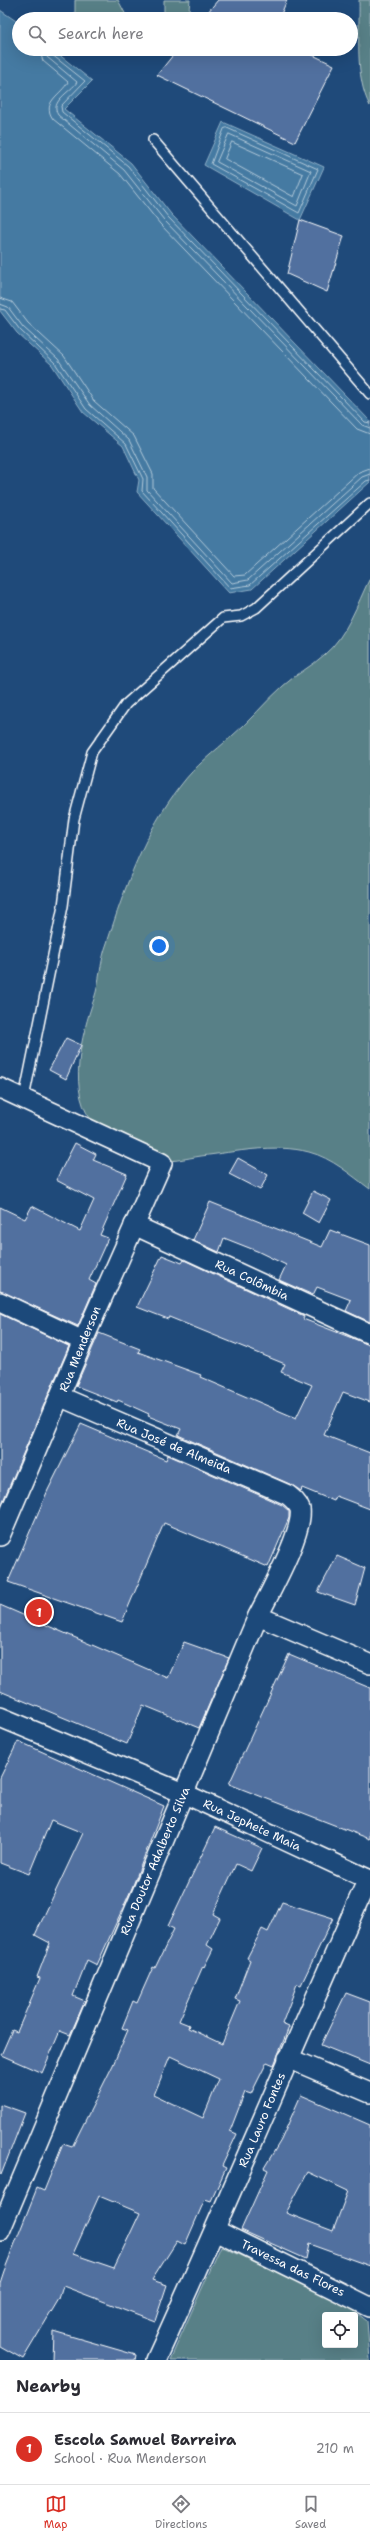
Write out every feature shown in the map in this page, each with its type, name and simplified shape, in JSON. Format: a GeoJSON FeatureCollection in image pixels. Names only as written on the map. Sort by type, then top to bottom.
{"type":"FeatureCollection","features":[{"type":"Feature","properties":{"kind":"street"},"geometry":{"type":"LineString","coordinates":[[0,1088],[24,1098]]}},
{"type":"Feature","properties":{"kind":"street","name":"Rua Menderson"},"geometry":{"type":"LineString","coordinates":[[0,1536],[6,1504],[61,1397],[83,1341],[162,1163],[24,1098]]}},
{"type":"Feature","properties":{"kind":"street","name":"Rua Colômbia"},"geometry":{"type":"LineString","coordinates":[[134,1225],[370,1334]]}},
{"type":"Feature","properties":{"kind":"street"},"geometry":{"type":"LineString","coordinates":[[0,1302],[83,1341]]}},
{"type":"Feature","properties":{"kind":"street","name":"Rua José de Almeida"},"geometry":{"type":"LineString","coordinates":[[61,1397],[288,1495]]}},
{"type":"Feature","properties":{"kind":"street","name":"Rua Doutor Adalberto Silva"},"geometry":{"type":"LineString","coordinates":[[0,2232],[258,1616],[292,1545],[299,1524],[299,1507],[288,1495]]}},
{"type":"Feature","properties":{"kind":"street"},"geometry":{"type":"LineString","coordinates":[[258,1616],[370,1664]]}},
{"type":"Feature","properties":{"kind":"street","name":"Rua Jephete Maia"},"geometry":{"type":"LineString","coordinates":[[0,1717],[183,1793],[369,1880]]}},
{"type":"Feature","properties":{"kind":"street","name":"Rua Lauro Fontes"},"geometry":{"type":"LineString","coordinates":[[156,2360],[215,2230],[288,2058],[369,1880]]}},
{"type":"Feature","properties":{"kind":"street"},"geometry":{"type":"LineString","coordinates":[[288,2058],[370,2093]]}},
{"type":"Feature","properties":{"kind":"street","name":"Travessa das Flores"},"geometry":{"type":"LineString","coordinates":[[215,2230],[370,2307]]}},
{"type":"Feature","properties":{"kind":"lane"},"geometry":{"type":"LineString","coordinates":[[153,140],[370,394]]}},
{"type":"Feature","properties":{"kind":"lane"},"geometry":{"type":"LineString","coordinates":[[24,1098],[64,906],[74,819],[92,752],[126,704],[223,618],[241,616],[256,608],[370,503]]}},
{"type":"Feature","properties":{"kind":"green space"},"geometry":{"type":"Polygon","coordinates":[[[75,0],[118,0],[124,12],[75,12],[75,0]]]}},
{"type":"Feature","properties":{"kind":"green space"},"geometry":{"type":"Polygon","coordinates":[[[164,0],[190,0],[189,12],[164,12],[164,0]]]}},
{"type":"Feature","properties":{"kind":"green space"},"geometry":{"type":"Polygon","coordinates":[[[359,0],[370,0],[370,106],[365,94],[360,68],[359,0]]]}},
{"type":"Feature","properties":{"kind":"green space"},"geometry":{"type":"Polygon","coordinates":[[[370,578],[370,1189],[326,1158],[296,1149],[255,1149],[171,1161],[154,1159],[96,1125],[87,1113],[81,1098],[79,1081],[81,1046],[96,992],[103,957],[129,881],[156,822],[186,778],[205,759],[239,730],[283,686],[319,659],[332,647],[339,639],[351,619],[370,578]]]}},
{"type":"Feature","properties":{"kind":"green space"},"geometry":{"type":"Polygon","coordinates":[[[221,2246],[345,2304],[355,2312],[322,2312],[322,2348],[358,2348],[358,2314],[367,2321],[370,2360],[170,2360],[221,2246]]]}},
{"type":"Feature","properties":{"kind":"water"},"geometry":{"type":"Polygon","coordinates":[[[0,10],[12,18],[12,56],[61,56],[92,81],[64,109],[131,163],[171,214],[370,421],[370,482],[252,589],[229,593],[137,492],[139,480],[123,446],[83,412],[52,365],[17,333],[0,311],[0,10]]]}},
{"type":"Feature","properties":{"kind":"water"},"geometry":{"type":"Polygon","coordinates":[[[223,122],[324,167],[300,220],[204,165],[223,122]]]}},
{"type":"Feature","properties":{"kind":"building"},"geometry":{"type":"Polygon","coordinates":[[[218,0],[287,0],[282,12],[208,12],[218,0]]]}},
{"type":"Feature","properties":{"kind":"building"},"geometry":{"type":"Polygon","coordinates":[[[172,56],[315,56],[334,65],[295,142],[157,75],[172,56]]]}},
{"type":"Feature","properties":{"kind":"building"},"geometry":{"type":"Polygon","coordinates":[[[300,220],[344,236],[327,292],[287,274],[300,220]]]}},
{"type":"Feature","properties":{"kind":"building"},"geometry":{"type":"Polygon","coordinates":[[[66,1038],[81,1045],[66,1079],[49,1070],[66,1038]]]}},
{"type":"Feature","properties":{"kind":"building"},"geometry":{"type":"Polygon","coordinates":[[[75,1143],[96,1154],[93,1160],[127,1174],[100,1235],[108,1238],[89,1280],[96,1284],[78,1326],[0,1291],[0,1207],[25,1219],[32,1206],[80,1231],[94,1200],[56,1180],[75,1143]]]}},
{"type":"Feature","properties":{"kind":"building"},"geometry":{"type":"Polygon","coordinates":[[[238,1158],[268,1175],[260,1190],[229,1174],[238,1158]]]}},
{"type":"Feature","properties":{"kind":"building"},"geometry":{"type":"Polygon","coordinates":[[[313,1191],[331,1200],[319,1223],[302,1213],[313,1191]]]}},
{"type":"Feature","properties":{"kind":"building"},"geometry":{"type":"Polygon","coordinates":[[[210,1202],[322,1247],[330,1230],[370,1245],[370,1322],[346,1311],[351,1300],[317,1287],[313,1295],[279,1280],[286,1265],[257,1251],[224,1238],[219,1252],[193,1240],[210,1202]]]}},
{"type":"Feature","properties":{"kind":"building"},"geometry":{"type":"Polygon","coordinates":[[[162,1255],[182,1263],[184,1260],[304,1316],[303,1319],[370,1345],[370,1402],[343,1392],[324,1435],[370,1453],[370,1509],[336,1496],[334,1501],[302,1488],[301,1491],[292,1485],[178,1435],[181,1429],[148,1416],[149,1414],[118,1400],[117,1402],[76,1386],[99,1333],[140,1349],[138,1352],[201,1375],[200,1377],[296,1418],[312,1385],[281,1372],[285,1364],[169,1317],[168,1319],[137,1307],[162,1255]]]}},
{"type":"Feature","properties":{"kind":"building"},"geometry":{"type":"Polygon","coordinates":[[[0,1314],[69,1346],[0,1508],[0,1314]]]}},
{"type":"Feature","properties":{"kind":"building"},"geometry":{"type":"Polygon","coordinates":[[[81,1424],[166,1460],[168,1455],[282,1505],[289,1511],[289,1518],[268,1567],[164,1523],[122,1622],[8,1582],[48,1490],[81,1424]]]}},
{"type":"Feature","properties":{"kind":"building"},"geometry":{"type":"Polygon","coordinates":[[[337,1556],[365,1568],[355,1605],[318,1592],[337,1556]]]}},
{"type":"Feature","properties":{"kind":"building"},"geometry":{"type":"Polygon","coordinates":[[[0,1605],[168,1678],[184,1642],[229,1658],[199,1728],[143,1705],[127,1744],[0,1691],[0,1605]]]}},
{"type":"Feature","properties":{"kind":"building"},"geometry":{"type":"Polygon","coordinates":[[[289,1654],[370,1688],[370,1839],[229,1784],[289,1654]]]}},
{"type":"Feature","properties":{"kind":"building"},"geometry":{"type":"Polygon","coordinates":[[[18,1741],[164,1806],[132,1888],[97,1965],[87,1960],[73,1996],[85,2001],[70,2035],[60,2031],[42,2073],[1,2055],[12,2030],[17,2032],[40,1978],[37,1977],[50,1943],[35,1935],[83,1833],[51,1820],[29,1874],[0,1863],[0,1778],[18,1741]]]}},
{"type":"Feature","properties":{"kind":"building"},"geometry":{"type":"Polygon","coordinates":[[[215,1827],[262,1848],[251,1871],[236,1864],[213,1914],[220,1918],[207,1945],[213,1949],[204,1967],[203,1966],[179,2021],[189,2025],[188,2028],[222,2044],[240,2001],[235,1999],[250,1960],[247,1958],[262,1929],[268,1932],[282,1902],[333,1918],[301,1985],[297,1984],[282,2024],[289,2027],[274,2065],[267,2062],[251,2094],[245,2092],[230,2131],[237,2134],[222,2166],[226,2168],[211,2201],[205,2199],[185,2245],[177,2241],[152,2280],[167,2285],[155,2321],[63,2286],[59,2299],[23,2359],[0,2346],[0,2283],[4,2271],[37,2188],[44,2191],[63,2144],[72,2147],[113,2065],[128,2030],[122,2028],[133,2001],[137,2003],[153,1967],[155,1968],[174,1929],[168,1926],[215,1827]],[[170,2056],[154,2095],[203,2118],[219,2079],[170,2056]],[[99,2196],[73,2254],[114,2268],[140,2213],[99,2196]]]}},
{"type":"Feature","properties":{"kind":"building"},"geometry":{"type":"Polygon","coordinates":[[[346,1993],[370,2002],[370,2065],[321,2045],[346,1993]]]}},
{"type":"Feature","properties":{"kind":"building"},"geometry":{"type":"Polygon","coordinates":[[[301,2095],[370,2125],[370,2266],[309,2244],[306,2259],[241,2230],[268,2170],[264,2168],[281,2140],[301,2095]],[[308,2172],[286,2213],[333,2231],[348,2191],[308,2172]]]}},
{"type":"Feature","properties":{"kind":"building"},"geometry":{"type":"Polygon","coordinates":[[[0,2104],[25,2113],[1,2175],[0,2174],[0,2104]]]}},
{"type":"Feature","properties":{"kind":"building"},"geometry":{"type":"Polygon","coordinates":[[[53,2331],[136,2355],[135,2360],[52,2360],[53,2331]]]}},
{"type":"Feature","properties":{"kind":"place","name":"Escola Samuel Barreira"},"geometry":{"type":"Point","coordinates":[39,1612]}}]}
